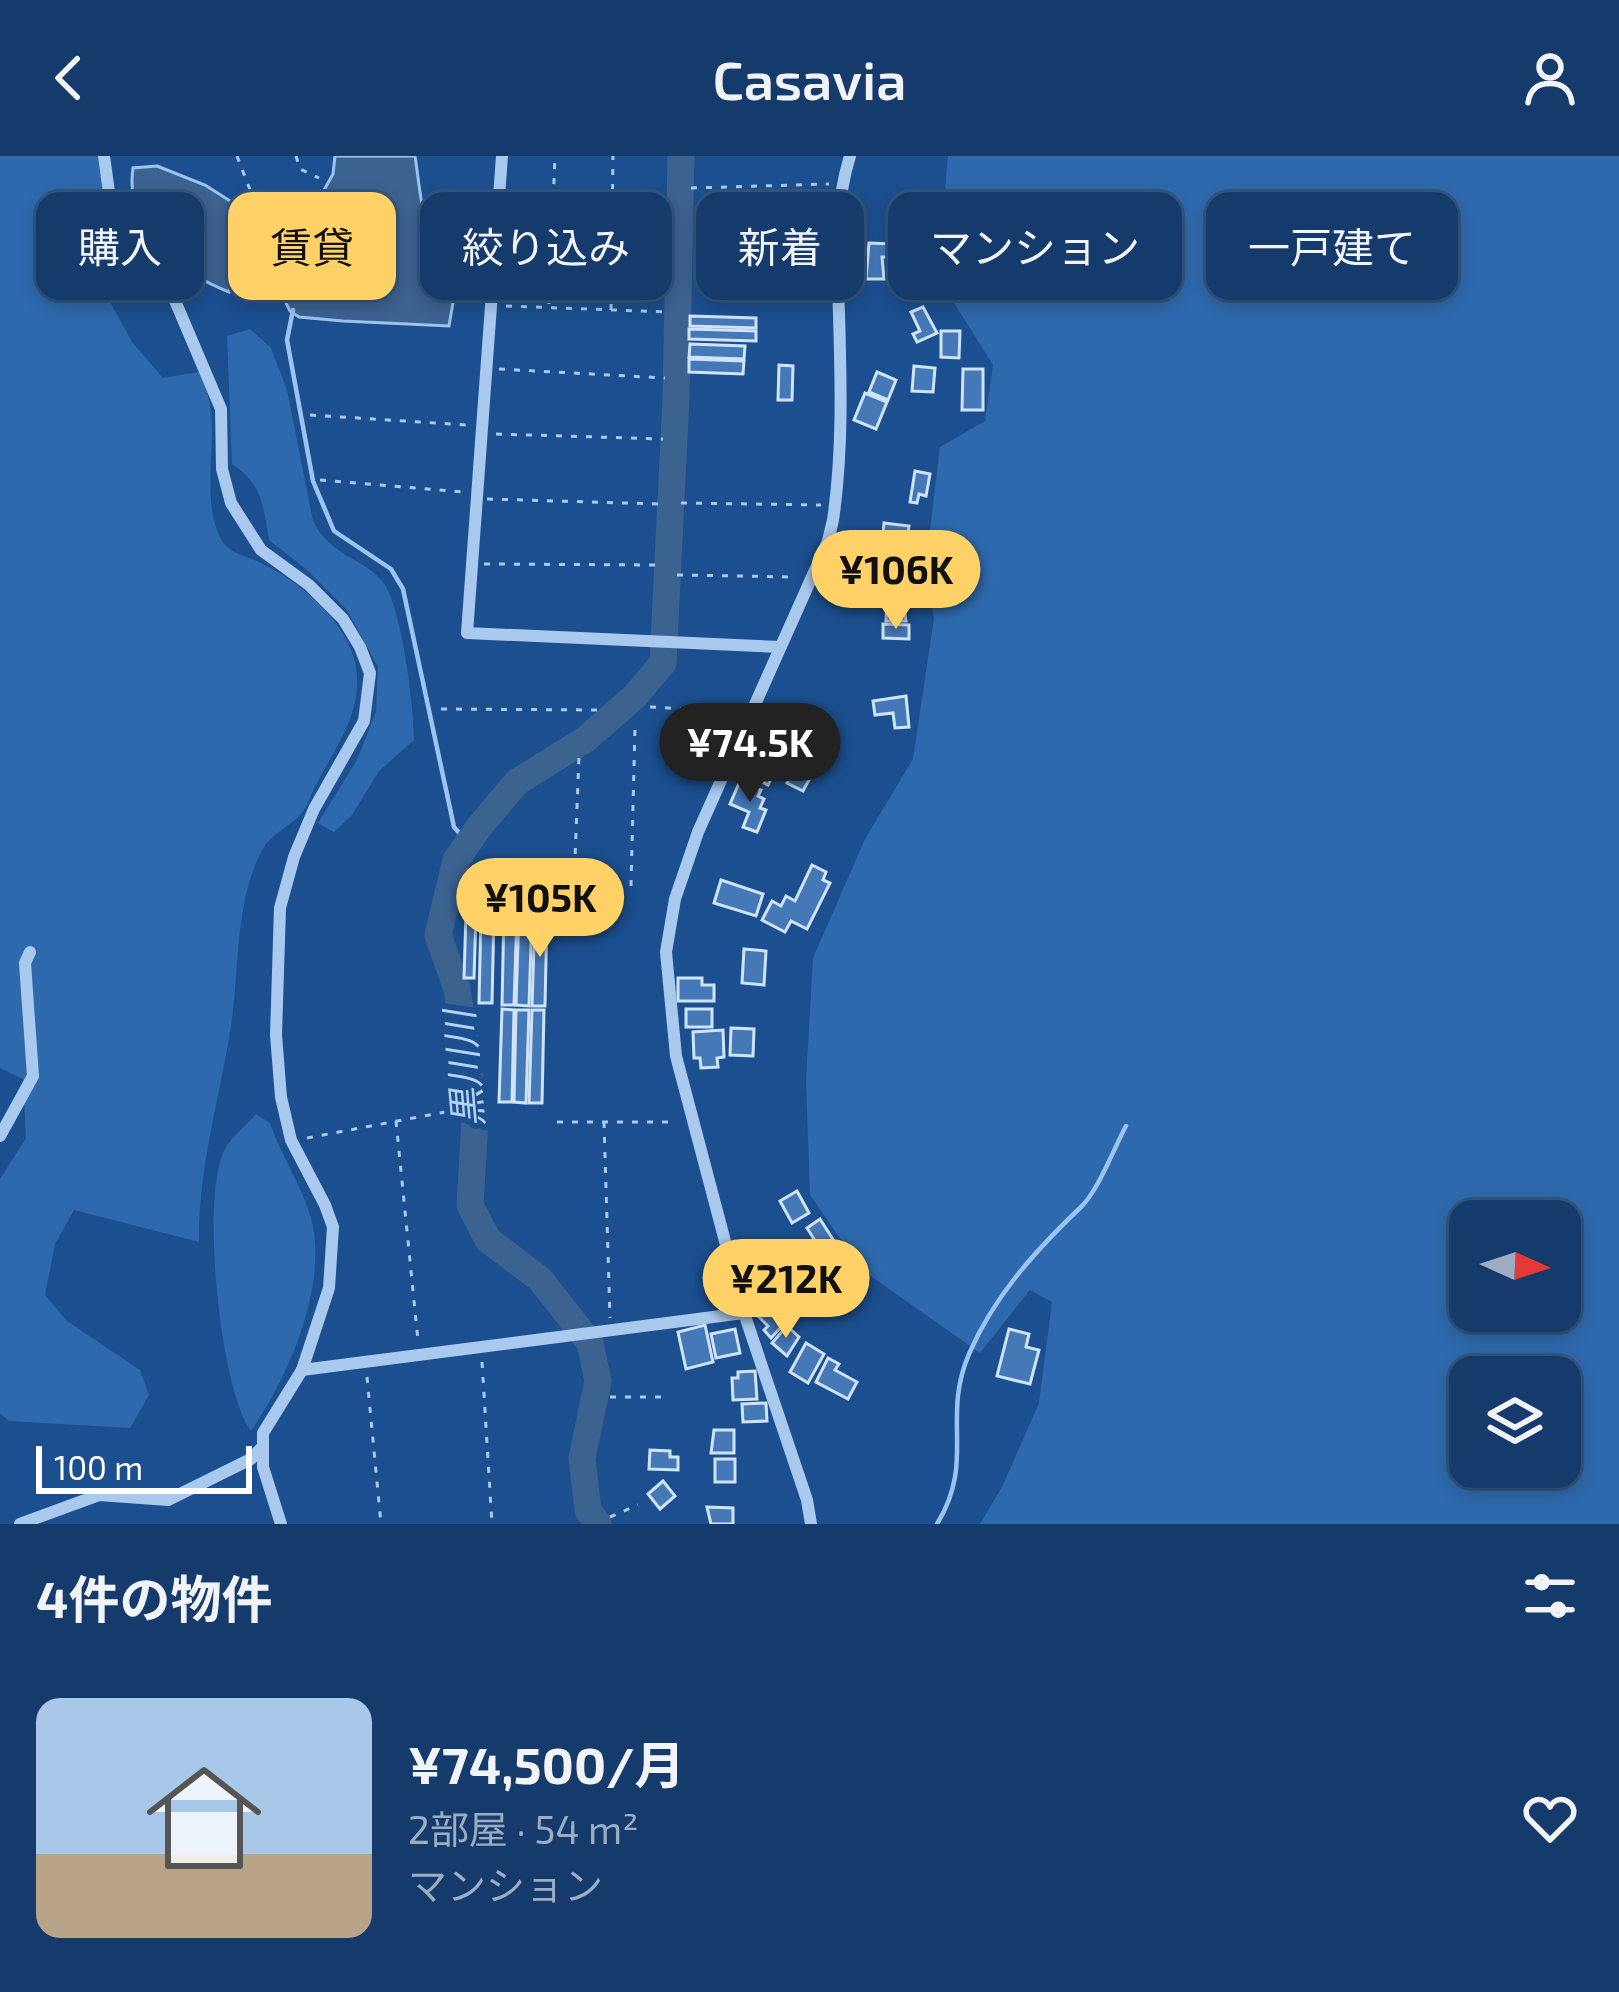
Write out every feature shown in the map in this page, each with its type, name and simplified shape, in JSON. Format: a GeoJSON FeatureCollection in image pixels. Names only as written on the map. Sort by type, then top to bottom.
{"type":"FeatureCollection","features":[{"type":"Feature","properties":{"kind":"street"},"geometry":{"type":"LineString","coordinates":[[104,156],[113,221],[172,296],[221,409],[222,469],[231,503],[261,550],[309,585],[343,619],[370,673],[364,722],[314,809],[293,857],[280,908],[276,1035],[281,1097],[291,1140],[326,1205],[332,1227],[329,1288],[302,1370],[263,1433],[263,1467],[281,1524]]}},
{"type":"Feature","properties":{"kind":"street"},"geometry":{"type":"LineString","coordinates":[[502,156],[467,633],[780,647]]}},
{"type":"Feature","properties":{"kind":"street"},"geometry":{"type":"LineString","coordinates":[[811,1524],[744,1312],[676,1056],[666,952],[683,873],[828,541],[835,506],[841,390],[837,234],[842,181],[850,156]]}},
{"type":"Feature","properties":{"kind":"street"},"geometry":{"type":"LineString","coordinates":[[0,1136],[32,1076],[26,964],[30,952]]}},
{"type":"Feature","properties":{"kind":"street"},"geometry":{"type":"LineString","coordinates":[[302,1370],[744,1312]]}},
{"type":"Feature","properties":{"kind":"street"},"geometry":{"type":"LineString","coordinates":[[20,1524],[99,1495],[168,1500],[251,1459],[263,1445]]}},
{"type":"Feature","properties":{"kind":"path"},"geometry":{"type":"LineString","coordinates":[[237,156],[251,192]]}},
{"type":"Feature","properties":{"kind":"path"},"geometry":{"type":"LineString","coordinates":[[296,156],[300,169],[319,178]]}},
{"type":"Feature","properties":{"kind":"path"},"geometry":{"type":"LineString","coordinates":[[549,308],[555,156]]}},
{"type":"Feature","properties":{"kind":"path"},"geometry":{"type":"LineString","coordinates":[[611,310],[613,156]]}},
{"type":"Feature","properties":{"kind":"path"},"geometry":{"type":"LineString","coordinates":[[691,188],[830,184]]}},
{"type":"Feature","properties":{"kind":"path"},"geometry":{"type":"LineString","coordinates":[[504,306],[668,312]]}},
{"type":"Feature","properties":{"kind":"path"},"geometry":{"type":"LineString","coordinates":[[499,369],[665,378]]}},
{"type":"Feature","properties":{"kind":"path"},"geometry":{"type":"LineString","coordinates":[[310,416],[475,425]]}},
{"type":"Feature","properties":{"kind":"path"},"geometry":{"type":"LineString","coordinates":[[493,434],[663,439]]}},
{"type":"Feature","properties":{"kind":"path"},"geometry":{"type":"LineString","coordinates":[[320,480],[471,493]]}},
{"type":"Feature","properties":{"kind":"path"},"geometry":{"type":"LineString","coordinates":[[488,500],[660,504]]}},
{"type":"Feature","properties":{"kind":"path"},"geometry":{"type":"LineString","coordinates":[[681,503],[823,505]]}},
{"type":"Feature","properties":{"kind":"path"},"geometry":{"type":"LineString","coordinates":[[482,564],[657,565]]}},
{"type":"Feature","properties":{"kind":"path"},"geometry":{"type":"LineString","coordinates":[[677,575],[795,577]]}},
{"type":"Feature","properties":{"kind":"path"},"geometry":{"type":"LineString","coordinates":[[650,706],[739,712]]}},
{"type":"Feature","properties":{"kind":"path"},"geometry":{"type":"LineString","coordinates":[[441,709],[598,710]]}},
{"type":"Feature","properties":{"kind":"path"},"geometry":{"type":"LineString","coordinates":[[631,886],[635,727]]}},
{"type":"Feature","properties":{"kind":"path"},"geometry":{"type":"LineString","coordinates":[[574,884],[579,756]]}},
{"type":"Feature","properties":{"kind":"path"},"geometry":{"type":"LineString","coordinates":[[308,1138],[461,1109]]}},
{"type":"Feature","properties":{"kind":"path"},"geometry":{"type":"LineString","coordinates":[[396,1121],[418,1342]]}},
{"type":"Feature","properties":{"kind":"path"},"geometry":{"type":"LineString","coordinates":[[557,1122],[676,1122]]}},
{"type":"Feature","properties":{"kind":"path"},"geometry":{"type":"LineString","coordinates":[[604,1122],[610,1322]]}},
{"type":"Feature","properties":{"kind":"path"},"geometry":{"type":"LineString","coordinates":[[482,1362],[492,1524]]}},
{"type":"Feature","properties":{"kind":"path"},"geometry":{"type":"LineString","coordinates":[[367,1377],[381,1524]]}},
{"type":"Feature","properties":{"kind":"path"},"geometry":{"type":"LineString","coordinates":[[610,1397],[669,1397]]}},
{"type":"Feature","properties":{"kind":"path"},"geometry":{"type":"LineString","coordinates":[[610,1517],[638,1504]]}},
{"type":"Feature","properties":{"kind":"shaded area"},"geometry":{"type":"Polygon","coordinates":[[[0,156],[101,156],[105,192],[36,192],[36,300],[109,300],[132,342],[163,378],[199,372],[211,412],[211,493],[221,540],[314,599],[345,636],[357,687],[349,721],[304,810],[264,847],[247,889],[231,1026],[202,1187],[199,1242],[74,1210],[55,1244],[45,1295],[67,1321],[140,1370],[149,1395],[130,1428],[9,1421],[0,1413],[0,1179],[26,1138],[23,1079],[0,1068],[0,156]]]}},
{"type":"Feature","properties":{"kind":"shaded area"},"geometry":{"type":"Polygon","coordinates":[[[335,156],[415,156],[420,192],[420,300],[453,300],[449,326],[299,317],[290,311],[284,300],[396,300],[396,192],[323,192],[333,174],[335,156]]]}},
{"type":"Feature","properties":{"kind":"shaded area"},"geometry":{"type":"Polygon","coordinates":[[[948,156],[1619,156],[1619,1524],[980,1524],[1039,1403],[1052,1302],[1030,1290],[980,1353],[862,1270],[810,1195],[806,1080],[813,958],[865,839],[913,759],[934,618],[925,572],[940,447],[985,421],[993,365],[952,300],[1182,300],[1182,192],[945,192],[948,156]]]}},
{"type":"Feature","properties":{"kind":"shaded area"},"geometry":{"type":"Polygon","coordinates":[[[157,166],[228,200],[228,292],[204,280],[204,192],[132,192],[133,168],[157,166]]]}},
{"type":"Feature","properties":{"kind":"shaded area"},"geometry":{"type":"Polygon","coordinates":[[[250,329],[271,348],[287,390],[313,521],[338,550],[383,582],[406,658],[414,740],[379,771],[352,815],[334,832],[318,823],[357,760],[376,712],[378,667],[347,610],[269,540],[256,488],[232,464],[227,336],[250,329]]]}},
{"type":"Feature","properties":{"kind":"shaded area"},"geometry":{"type":"Polygon","coordinates":[[[256,1114],[270,1123],[307,1206],[315,1244],[302,1330],[279,1385],[251,1431],[230,1376],[223,1336],[214,1207],[225,1149],[256,1114]]]}},
{"type":"Feature","properties":{"kind":"building"},"geometry":{"type":"Polygon","coordinates":[[[869,243],[888,244],[888,257],[882,257],[884,279],[866,279],[869,243]]]}},
{"type":"Feature","properties":{"kind":"building"},"geometry":{"type":"Polygon","coordinates":[[[923,307],[937,333],[917,342],[913,334],[920,331],[911,312],[923,307]]]}},
{"type":"Feature","properties":{"kind":"building"},"geometry":{"type":"Polygon","coordinates":[[[690,316],[756,318],[756,328],[690,326],[690,316]]]}},
{"type":"Feature","properties":{"kind":"building"},"geometry":{"type":"Polygon","coordinates":[[[689,329],[756,331],[756,341],[689,339],[689,329]]]}},
{"type":"Feature","properties":{"kind":"building"},"geometry":{"type":"Polygon","coordinates":[[[941,331],[960,331],[959,358],[941,357],[941,331]]]}},
{"type":"Feature","properties":{"kind":"building"},"geometry":{"type":"Polygon","coordinates":[[[690,344],[745,346],[744,359],[689,357],[690,344]]]}},
{"type":"Feature","properties":{"kind":"building"},"geometry":{"type":"Polygon","coordinates":[[[689,359],[744,361],[743,374],[689,372],[689,359]]]}},
{"type":"Feature","properties":{"kind":"building"},"geometry":{"type":"Polygon","coordinates":[[[779,365],[793,366],[792,400],[778,400],[779,365]]]}},
{"type":"Feature","properties":{"kind":"building"},"geometry":{"type":"Polygon","coordinates":[[[914,366],[935,368],[933,392],[912,391],[914,366]]]}},
{"type":"Feature","properties":{"kind":"building"},"geometry":{"type":"Polygon","coordinates":[[[963,369],[983,369],[983,410],[962,410],[963,369]]]}},
{"type":"Feature","properties":{"kind":"building"},"geometry":{"type":"Polygon","coordinates":[[[877,372],[896,380],[888,400],[869,392],[877,372]]]}},
{"type":"Feature","properties":{"kind":"building"},"geometry":{"type":"Polygon","coordinates":[[[865,393],[887,402],[876,429],[854,420],[865,393]]]}},
{"type":"Feature","properties":{"kind":"building"},"geometry":{"type":"Polygon","coordinates":[[[915,471],[930,474],[926,496],[919,494],[917,503],[910,502],[915,471]]]}},
{"type":"Feature","properties":{"kind":"building"},"geometry":{"type":"Polygon","coordinates":[[[884,523],[909,526],[907,541],[899,540],[899,547],[882,545],[884,523]]]}},
{"type":"Feature","properties":{"kind":"building"},"geometry":{"type":"Polygon","coordinates":[[[848,549],[864,551],[862,574],[845,573],[848,549]]]}},
{"type":"Feature","properties":{"kind":"building"},"geometry":{"type":"Polygon","coordinates":[[[887,591],[902,592],[906,621],[886,621],[887,591]]]}},
{"type":"Feature","properties":{"kind":"building"},"geometry":{"type":"Polygon","coordinates":[[[883,624],[909,625],[909,639],[883,638],[883,624]]]}},
{"type":"Feature","properties":{"kind":"building"},"geometry":{"type":"Polygon","coordinates":[[[906,696],[909,727],[895,728],[893,713],[875,715],[873,701],[906,696]]]}},
{"type":"Feature","properties":{"kind":"building"},"geometry":{"type":"Polygon","coordinates":[[[806,746],[823,754],[803,791],[787,783],[806,746]]]}},
{"type":"Feature","properties":{"kind":"building"},"geometry":{"type":"Polygon","coordinates":[[[752,754],[777,766],[768,785],[743,773],[752,754]]]}},
{"type":"Feature","properties":{"kind":"building"},"geometry":{"type":"Polygon","coordinates":[[[740,781],[761,790],[758,796],[764,799],[760,808],[766,810],[757,832],[743,827],[749,812],[730,804],[740,781]]]}},
{"type":"Feature","properties":{"kind":"building"},"geometry":{"type":"Polygon","coordinates":[[[812,865],[826,872],[823,880],[830,883],[807,929],[791,921],[785,932],[762,920],[772,901],[781,906],[786,896],[795,901],[812,865]]]}},
{"type":"Feature","properties":{"kind":"building"},"geometry":{"type":"Polygon","coordinates":[[[721,880],[763,894],[756,916],[714,903],[721,880]]]}},
{"type":"Feature","properties":{"kind":"building"},"geometry":{"type":"Polygon","coordinates":[[[504,912],[517,912],[514,1005],[502,1005],[504,912]]]}},
{"type":"Feature","properties":{"kind":"building"},"geometry":{"type":"Polygon","coordinates":[[[466,913],[476,913],[474,978],[464,978],[466,913]]]}},
{"type":"Feature","properties":{"kind":"building"},"geometry":{"type":"Polygon","coordinates":[[[481,913],[494,913],[492,1003],[479,1003],[481,913]]]}},
{"type":"Feature","properties":{"kind":"building"},"geometry":{"type":"Polygon","coordinates":[[[519,913],[532,913],[529,1006],[516,1005],[519,913]]]}},
{"type":"Feature","properties":{"kind":"building"},"geometry":{"type":"Polygon","coordinates":[[[535,913],[547,913],[545,1006],[532,1006],[535,913]]]}},
{"type":"Feature","properties":{"kind":"building"},"geometry":{"type":"Polygon","coordinates":[[[744,949],[766,951],[764,985],[742,983],[744,949]]]}},
{"type":"Feature","properties":{"kind":"building"},"geometry":{"type":"Polygon","coordinates":[[[678,978],[702,978],[702,985],[714,985],[714,1001],[678,1001],[678,978]]]}},
{"type":"Feature","properties":{"kind":"building"},"geometry":{"type":"Polygon","coordinates":[[[502,1009],[514,1010],[512,1102],[499,1102],[502,1009]]]}},
{"type":"Feature","properties":{"kind":"building"},"geometry":{"type":"Polygon","coordinates":[[[686,1009],[712,1009],[712,1027],[686,1027],[686,1009]]]}},
{"type":"Feature","properties":{"kind":"building"},"geometry":{"type":"Polygon","coordinates":[[[516,1010],[529,1010],[526,1103],[514,1102],[516,1010]]]}},
{"type":"Feature","properties":{"kind":"building"},"geometry":{"type":"Polygon","coordinates":[[[532,1010],[544,1010],[542,1103],[529,1103],[532,1010]]]}},
{"type":"Feature","properties":{"kind":"building"},"geometry":{"type":"Polygon","coordinates":[[[731,1028],[754,1029],[753,1056],[730,1055],[731,1028]]]}},
{"type":"Feature","properties":{"kind":"building"},"geometry":{"type":"Polygon","coordinates":[[[723,1030],[724,1057],[717,1058],[718,1067],[701,1068],[700,1058],[694,1058],[693,1032],[723,1030]]]}},
{"type":"Feature","properties":{"kind":"building"},"geometry":{"type":"Polygon","coordinates":[[[797,1191],[809,1213],[792,1223],[780,1201],[797,1191]]]}},
{"type":"Feature","properties":{"kind":"building"},"geometry":{"type":"Polygon","coordinates":[[[820,1219],[848,1263],[828,1276],[807,1243],[814,1239],[807,1228],[820,1219]]]}},
{"type":"Feature","properties":{"kind":"building"},"geometry":{"type":"Polygon","coordinates":[[[761,1304],[783,1325],[771,1338],[764,1330],[768,1326],[754,1312],[761,1304]]]}},
{"type":"Feature","properties":{"kind":"building"},"geometry":{"type":"Polygon","coordinates":[[[705,1325],[713,1362],[686,1369],[678,1332],[705,1325]]]}},
{"type":"Feature","properties":{"kind":"building"},"geometry":{"type":"Polygon","coordinates":[[[787,1326],[799,1337],[787,1356],[772,1343],[787,1326]]]}},
{"type":"Feature","properties":{"kind":"building"},"geometry":{"type":"Polygon","coordinates":[[[735,1329],[740,1353],[716,1358],[711,1334],[735,1329]]]}},
{"type":"Feature","properties":{"kind":"building"},"geometry":{"type":"Polygon","coordinates":[[[1009,1329],[1029,1334],[1026,1347],[1039,1350],[1030,1384],[997,1376],[1009,1329]]]}},
{"type":"Feature","properties":{"kind":"building"},"geometry":{"type":"Polygon","coordinates":[[[806,1343],[824,1354],[808,1383],[790,1372],[806,1343]]]}},
{"type":"Feature","properties":{"kind":"building"},"geometry":{"type":"Polygon","coordinates":[[[828,1358],[839,1364],[835,1370],[857,1382],[848,1399],[816,1382],[828,1358]]]}},
{"type":"Feature","properties":{"kind":"building"},"geometry":{"type":"Polygon","coordinates":[[[755,1371],[757,1399],[733,1400],[732,1378],[738,1378],[738,1372],[755,1371]]]}},
{"type":"Feature","properties":{"kind":"building"},"geometry":{"type":"Polygon","coordinates":[[[766,1403],[767,1421],[743,1422],[742,1404],[766,1403]]]}},
{"type":"Feature","properties":{"kind":"building"},"geometry":{"type":"Polygon","coordinates":[[[714,1430],[734,1430],[734,1453],[711,1453],[714,1430]]]}},
{"type":"Feature","properties":{"kind":"building"},"geometry":{"type":"Polygon","coordinates":[[[650,1450],[670,1451],[670,1457],[678,1457],[678,1470],[649,1469],[650,1450]]]}},
{"type":"Feature","properties":{"kind":"building"},"geometry":{"type":"Polygon","coordinates":[[[715,1459],[735,1459],[735,1482],[715,1482],[715,1459]]]}},
{"type":"Feature","properties":{"kind":"building"},"geometry":{"type":"Polygon","coordinates":[[[663,1481],[675,1496],[660,1509],[648,1494],[663,1481]]]}},
{"type":"Feature","properties":{"kind":"building"},"geometry":{"type":"Polygon","coordinates":[[[707,1507],[733,1508],[733,1524],[711,1524],[707,1507]]]}},
{"type":"Feature","properties":{"kind":"waterway","name":"黒川川"},"geometry":{"type":"LineString","coordinates":[[598,1524],[588,1510],[582,1458],[598,1381],[590,1343],[540,1279],[488,1240],[470,1205],[475,1119],[469,1067],[457,989],[438,935],[456,860],[479,827],[517,782],[586,739],[635,696],[663,663],[681,156]]}},
{"type":"Feature","properties":{"kind":"waterway"},"geometry":{"type":"LineString","coordinates":[[293,310],[287,340],[313,481],[334,531],[391,569],[403,589],[454,827],[467,842]]}},
{"type":"Feature","properties":{"kind":"waterway"},"geometry":{"type":"LineString","coordinates":[[937,1524],[955,1480],[958,1399],[969,1354],[1018,1275],[1087,1200],[1126,1126]]}}]}
